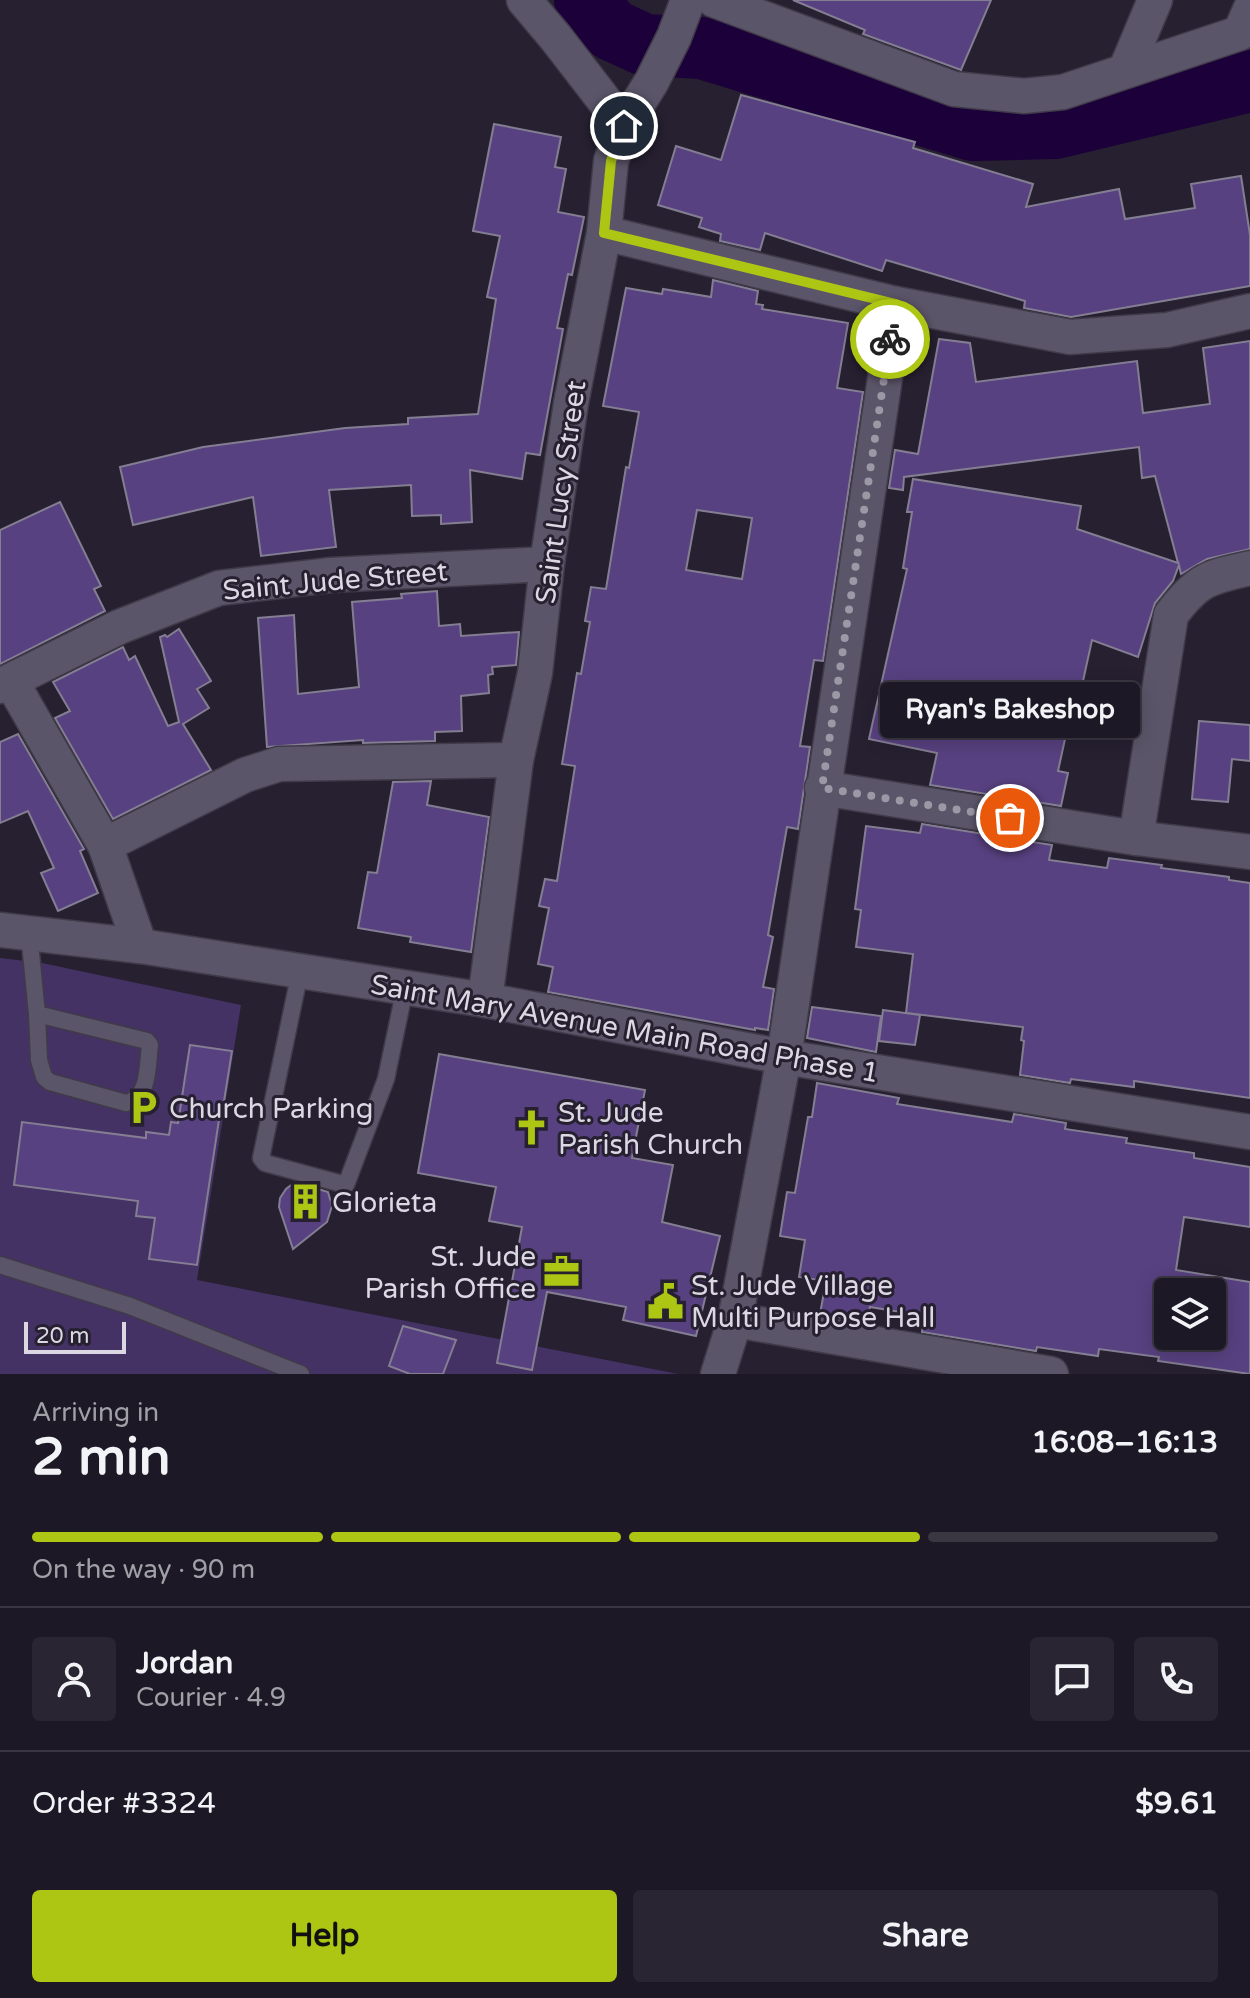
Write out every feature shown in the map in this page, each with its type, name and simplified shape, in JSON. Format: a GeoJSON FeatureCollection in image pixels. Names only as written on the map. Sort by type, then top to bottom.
{"type":"FeatureCollection","features":[{"type":"Feature","properties":{"kind":"street"},"geometry":{"type":"LineString","coordinates":[[524,0],[624,126]]}},
{"type":"Feature","properties":{"kind":"street","name":"Saint Lucy Street"},"geometry":{"type":"LineString","coordinates":[[485,1000],[516,760],[535,673],[547,564],[571,403],[604,233],[611,161],[624,126],[652,81],[688,0]]}},
{"type":"Feature","properties":{"kind":"street"},"geometry":{"type":"LineString","coordinates":[[714,0],[954,89],[1024,96],[1063,92],[1240,33],[1250,10]]}},
{"type":"Feature","properties":{"kind":"street"},"geometry":{"type":"LineString","coordinates":[[1126,69],[1155,0]]}},
{"type":"Feature","properties":{"kind":"street"},"geometry":{"type":"LineString","coordinates":[[604,233],[896,304],[1070,337],[1167,330],[1250,311]]}},
{"type":"Feature","properties":{"kind":"street"},"geometry":{"type":"LineString","coordinates":[[718,1374],[735,1320],[784,1057],[896,304]]}},
{"type":"Feature","properties":{"kind":"street","name":"Saint Jude Street"},"geometry":{"type":"LineString","coordinates":[[5,683],[119,627],[219,588],[331,575],[547,564]]}},
{"type":"Feature","properties":{"kind":"street"},"geometry":{"type":"LineString","coordinates":[[1136,838],[1171,615],[1189,590],[1213,576],[1250,568]]}},
{"type":"Feature","properties":{"kind":"street"},"geometry":{"type":"LineString","coordinates":[[5,683],[105,845],[140,946]]}},
{"type":"Feature","properties":{"kind":"street"},"geometry":{"type":"LineString","coordinates":[[105,845],[245,775],[279,764],[516,760]]}},
{"type":"Feature","properties":{"kind":"street"},"geometry":{"type":"LineString","coordinates":[[822,788],[1136,838],[1250,852]]}},
{"type":"Feature","properties":{"kind":"street","name":"Saint Mary Avenue Main Road Phase 1"},"geometry":{"type":"LineString","coordinates":[[14,932],[140,946],[485,1000],[784,1057],[1250,1132]]}},
{"type":"Feature","properties":{"kind":"street"},"geometry":{"type":"LineString","coordinates":[[735,1320],[984,1369],[1051,1374]]}},
{"type":"Feature","properties":{"kind":"lane"},"geometry":{"type":"LineString","coordinates":[[14,932],[37,1014],[39,1060],[44,1077],[50,1082],[126,1103],[143,1093],[150,1045],[147,1041],[37,1014]]}},
{"type":"Feature","properties":{"kind":"lane"},"geometry":{"type":"LineString","coordinates":[[300,972],[261,1158],[265,1163],[346,1185],[386,1079],[405,988]]}},
{"type":"Feature","properties":{"kind":"lane"},"geometry":{"type":"LineString","coordinates":[[0,1265],[130,1306],[301,1374]]}},
{"type":"Feature","properties":{"kind":"shaded area"},"geometry":{"type":"Polygon","coordinates":[[[0,958],[42,963],[241,1005],[197,1280],[678,1374],[0,1374],[0,958]]]}},
{"type":"Feature","properties":{"kind":"building"},"geometry":{"type":"Polygon","coordinates":[[[793,0],[991,0],[961,70],[863,34],[865,30],[793,0]]]}},
{"type":"Feature","properties":{"kind":"building"},"geometry":{"type":"Polygon","coordinates":[[[741,95],[915,142],[913,148],[1033,184],[1026,207],[1119,189],[1125,219],[1195,208],[1191,184],[1241,176],[1250,235],[1250,286],[1071,317],[1024,308],[1025,301],[886,260],[882,271],[765,233],[760,250],[720,241],[721,234],[699,227],[702,218],[658,205],[676,146],[721,160],[741,95]]]}},
{"type":"Feature","properties":{"kind":"building"},"geometry":{"type":"Polygon","coordinates":[[[494,124],[561,137],[555,167],[566,169],[558,212],[584,217],[557,328],[563,329],[540,455],[526,453],[522,479],[470,470],[472,522],[441,524],[441,515],[412,516],[411,485],[329,490],[336,547],[261,556],[253,497],[133,525],[120,467],[203,447],[345,428],[408,424],[408,418],[478,414],[496,299],[487,297],[500,236],[473,231],[494,124]]]}},
{"type":"Feature","properties":{"kind":"building"},"geometry":{"type":"Polygon","coordinates":[[[713,280],[758,291],[756,304],[763,305],[762,309],[848,323],[837,388],[863,392],[823,661],[814,660],[800,746],[810,747],[798,829],[787,827],[768,935],[773,937],[763,987],[774,989],[768,1030],[548,992],[553,967],[538,964],[549,908],[539,906],[545,879],[557,881],[575,766],[562,764],[577,673],[581,674],[590,622],[585,621],[591,587],[606,589],[626,467],[629,468],[639,412],[603,406],[626,288],[662,294],[663,289],[711,297],[713,280]],[[697,510],[686,570],[742,579],[752,518],[697,510]]]}},
{"type":"Feature","properties":{"kind":"building"},"geometry":{"type":"Polygon","coordinates":[[[939,339],[970,343],[976,382],[1137,361],[1143,413],[1210,404],[1203,348],[1250,341],[1250,549],[1207,559],[1181,574],[1179,565],[1173,581],[1155,603],[1138,657],[1092,640],[1076,713],[1071,712],[1058,771],[1068,773],[1061,806],[930,785],[937,753],[869,739],[907,569],[903,568],[912,512],[907,512],[913,479],[1081,506],[1077,529],[1178,563],[1155,476],[1142,478],[1139,447],[904,477],[903,490],[889,488],[895,450],[918,454],[939,339]]]}},
{"type":"Feature","properties":{"kind":"building"},"geometry":{"type":"Polygon","coordinates":[[[60,502],[101,586],[94,589],[105,611],[0,664],[0,530],[60,502]]]}},
{"type":"Feature","properties":{"kind":"building"},"geometry":{"type":"Polygon","coordinates":[[[437,591],[439,626],[460,624],[461,636],[519,632],[516,665],[492,667],[493,674],[488,675],[489,693],[461,696],[462,731],[435,732],[435,741],[363,743],[363,740],[267,747],[258,618],[294,615],[298,694],[359,687],[352,602],[402,598],[401,594],[437,591]]]}},
{"type":"Feature","properties":{"kind":"building"},"geometry":{"type":"Polygon","coordinates":[[[179,629],[211,681],[197,689],[209,708],[183,724],[211,770],[113,819],[55,718],[70,711],[53,682],[123,647],[129,660],[135,656],[168,726],[179,722],[160,637],[167,637],[179,629]]]}},
{"type":"Feature","properties":{"kind":"building"},"geometry":{"type":"Polygon","coordinates":[[[1199,721],[1250,725],[1250,761],[1232,759],[1228,802],[1192,799],[1199,721]]]}},
{"type":"Feature","properties":{"kind":"building"},"geometry":{"type":"Polygon","coordinates":[[[18,734],[84,849],[80,851],[98,893],[58,911],[41,873],[54,868],[28,811],[0,823],[0,742],[18,734]]]}},
{"type":"Feature","properties":{"kind":"building"},"geometry":{"type":"Polygon","coordinates":[[[431,781],[427,805],[489,817],[471,952],[410,942],[411,937],[358,928],[368,872],[377,873],[393,782],[431,781]]]}},
{"type":"Feature","properties":{"kind":"building"},"geometry":{"type":"Polygon","coordinates":[[[922,824],[1052,845],[1049,860],[1107,868],[1109,858],[1250,883],[1250,1098],[1134,1081],[1134,1087],[1071,1079],[1070,1083],[1020,1075],[1023,1027],[906,1013],[913,954],[856,947],[861,910],[855,909],[866,826],[920,833],[922,824]]]}},
{"type":"Feature","properties":{"kind":"building"},"geometry":{"type":"Polygon","coordinates":[[[812,1007],[881,1016],[876,1052],[807,1038],[812,1007]]]}},
{"type":"Feature","properties":{"kind":"building"},"geometry":{"type":"Polygon","coordinates":[[[883,1010],[920,1015],[915,1045],[879,1041],[883,1010]]]}},
{"type":"Feature","properties":{"kind":"building"},"geometry":{"type":"Polygon","coordinates":[[[190,1045],[232,1051],[197,1265],[149,1259],[155,1218],[136,1216],[138,1201],[14,1185],[22,1122],[146,1138],[146,1132],[169,1135],[171,1122],[178,1123],[190,1045]]]}},
{"type":"Feature","properties":{"kind":"building"},"geometry":{"type":"Polygon","coordinates":[[[439,1054],[645,1090],[632,1158],[673,1165],[662,1222],[720,1236],[696,1336],[623,1320],[626,1307],[547,1292],[532,1370],[497,1363],[522,1227],[489,1221],[496,1187],[418,1173],[439,1054]]]}},
{"type":"Feature","properties":{"kind":"building"},"geometry":{"type":"Polygon","coordinates":[[[817,1083],[899,1098],[897,1104],[1012,1122],[1014,1114],[1066,1123],[1065,1129],[1127,1138],[1126,1143],[1194,1153],[1194,1158],[1250,1167],[1250,1227],[1184,1217],[1176,1270],[1225,1278],[1154,1278],[1154,1350],[1226,1350],[1226,1278],[1250,1282],[1250,1374],[1099,1349],[1098,1356],[1037,1347],[1036,1351],[922,1332],[924,1316],[870,1307],[867,1322],[820,1314],[826,1281],[799,1277],[805,1240],[780,1236],[787,1192],[795,1193],[808,1117],[812,1117],[817,1083]]]}},
{"type":"Feature","properties":{"kind":"building","name":"Glorieta"},"geometry":{"type":"Polygon","coordinates":[[[295,1182],[328,1192],[332,1206],[327,1222],[293,1249],[279,1207],[280,1198],[295,1182]]]}},
{"type":"Feature","properties":{"kind":"building"},"geometry":{"type":"Polygon","coordinates":[[[403,1326],[456,1340],[443,1374],[410,1374],[389,1366],[403,1326]]]}},
{"type":"Feature","properties":{"kind":"waterway"},"geometry":{"type":"LineString","coordinates":[[585,0],[612,30],[645,45],[702,48],[973,130],[1055,128],[1250,81]]}},
{"type":"Feature","properties":{"kind":"way so far"},"geometry":{"type":"LineString","coordinates":[[890,339],[822,788],[1010,818]]}},
{"type":"Feature","properties":{"kind":"place","name":"Ryan's Bakeshop"},"geometry":{"type":"Point","coordinates":[1010,818]}},
{"type":"Feature","properties":{"kind":"place","name":"Church Parking"},"geometry":{"type":"Point","coordinates":[143,1108]}},
{"type":"Feature","properties":{"kind":"place","name":"St. Jude Parish Church"},"geometry":{"type":"Point","coordinates":[532,1128]}},
{"type":"Feature","properties":{"kind":"place","name":"Glorieta"},"geometry":{"type":"Point","coordinates":[306,1202]}},
{"type":"Feature","properties":{"kind":"place","name":"St. Jude Parish Office"},"geometry":{"type":"Point","coordinates":[562,1272]}},
{"type":"Feature","properties":{"kind":"place","name":"St. Jude Village Multi Purpose Hall"},"geometry":{"type":"Point","coordinates":[665,1301]}},
{"type":"Feature","properties":{"kind":"route"},"geometry":{"type":"LineString","coordinates":[[624,126],[611,161],[604,233],[896,304],[890,339]]}}]}
